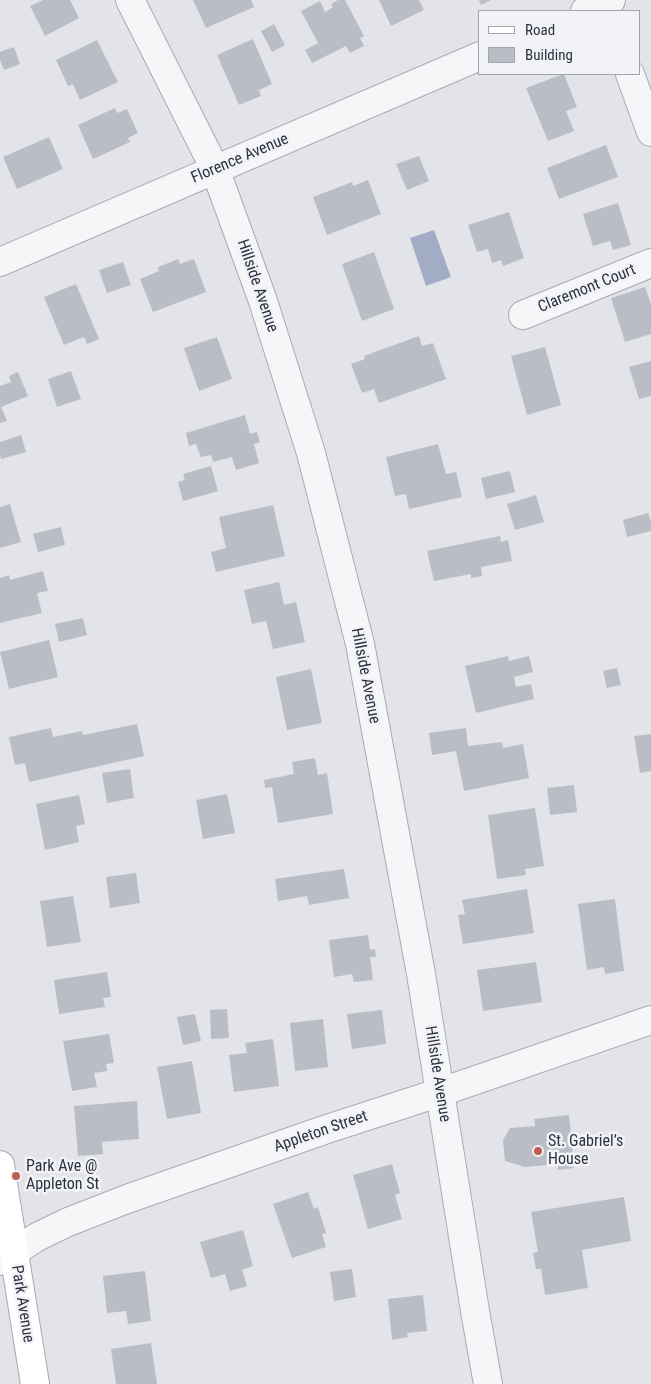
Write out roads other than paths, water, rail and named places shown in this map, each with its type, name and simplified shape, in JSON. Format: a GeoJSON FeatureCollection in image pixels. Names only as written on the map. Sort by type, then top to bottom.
{"type":"FeatureCollection","features":[{"type":"Feature","properties":{"kind":"main road","name":"Park Avenue"},"geometry":{"type":"LineString","coordinates":[[0,1165],[7,1257],[35,1384]]}},
{"type":"Feature","properties":{"kind":"street","name":"Hillside Avenue"},"geometry":{"type":"LineString","coordinates":[[130,0],[216,169],[263,301],[308,443],[360,644],[419,964],[488,1384]]}},
{"type":"Feature","properties":{"kind":"street","name":"Florence Avenue"},"geometry":{"type":"LineString","coordinates":[[0,262],[478,57]]}},
{"type":"Feature","properties":{"kind":"street"},"geometry":{"type":"LineString","coordinates":[[630,75],[651,132]]}},
{"type":"Feature","properties":{"kind":"street","name":"Claremont Court"},"geometry":{"type":"LineString","coordinates":[[523,315],[651,263]]}},
{"type":"Feature","properties":{"kind":"street","name":"Appleton Street"},"geometry":{"type":"LineString","coordinates":[[7,1257],[37,1237],[68,1222],[127,1199],[324,1130],[651,1020]]}},
{"type":"Feature","properties":{"kind":"water"},"geometry":{"type":"Polygon","coordinates":[[[434,230],[451,277],[426,286],[410,238],[434,230]]]}},
{"type":"Feature","properties":{"kind":"place","name":"St. Gabriel’s House"},"geometry":{"type":"Point","coordinates":[538,1151]}},
{"type":"Feature","properties":{"kind":"place","name":"Park Ave @ Appleton St"},"geometry":{"type":"Point","coordinates":[16,1176]}}]}
